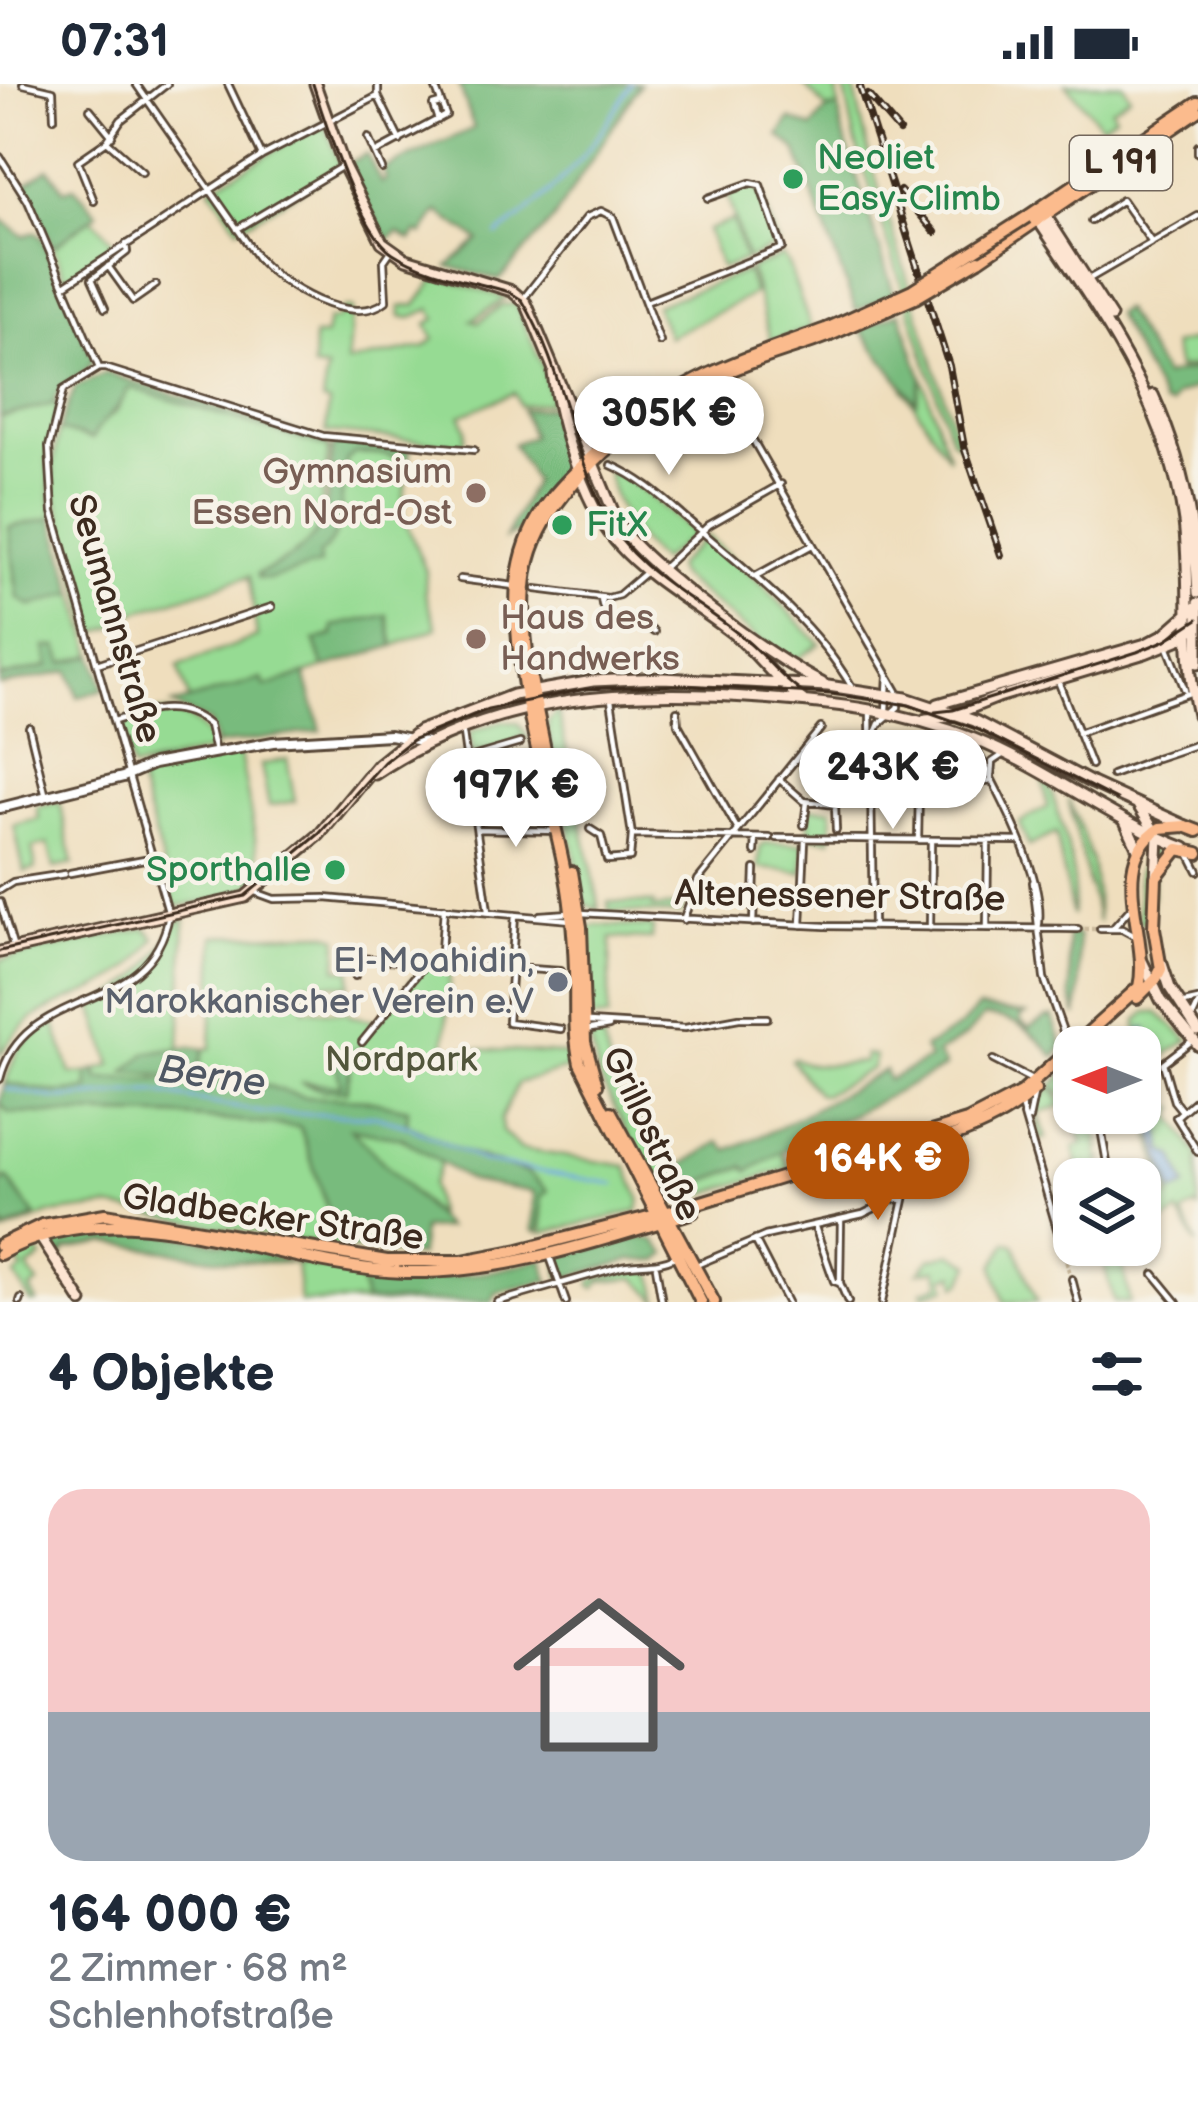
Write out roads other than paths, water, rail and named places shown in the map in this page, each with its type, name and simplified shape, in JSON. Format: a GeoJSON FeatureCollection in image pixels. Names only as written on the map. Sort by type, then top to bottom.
{"type":"FeatureCollection","features":[{"type":"Feature","properties":{"kind":"main road"},"geometry":{"type":"LineString","coordinates":[[315,84],[372,228],[391,251],[512,291],[523,299],[582,434],[591,497],[618,544],[735,635],[804,701]]}},
{"type":"Feature","properties":{"kind":"main road","name":"L 191"},"geometry":{"type":"LineString","coordinates":[[1036,216],[1198,102]]}},
{"type":"Feature","properties":{"kind":"main road","name":"L 191"},"geometry":{"type":"LineString","coordinates":[[1036,216],[1198,111]]}},
{"type":"Feature","properties":{"kind":"main road"},"geometry":{"type":"LineString","coordinates":[[576,917],[533,707],[525,618],[526,574],[539,530],[562,494],[611,438],[666,394],[702,385],[827,332],[912,290],[1036,216]]}},
{"type":"Feature","properties":{"kind":"main road","name":"L 191"},"geometry":{"type":"LineString","coordinates":[[1036,216],[1142,369],[1169,433],[1183,477],[1198,576],[1198,663]]}},
{"type":"Feature","properties":{"kind":"main road","name":"L 191"},"geometry":{"type":"LineString","coordinates":[[1084,281],[1136,371],[1166,447],[1184,528],[1186,635],[1198,715]]}},
{"type":"Feature","properties":{"kind":"main road"},"geometry":{"type":"LineString","coordinates":[[531,691],[524,671],[517,586],[520,562],[551,495],[683,396],[827,332]]}},
{"type":"Feature","properties":{"kind":"main road"},"geometry":{"type":"LineString","coordinates":[[553,368],[562,419],[622,531],[661,570],[795,670],[826,686]]}},
{"type":"Feature","properties":{"kind":"main road"},"geometry":{"type":"LineString","coordinates":[[582,434],[594,440],[611,438]]}},
{"type":"Feature","properties":{"kind":"main road"},"geometry":{"type":"LineString","coordinates":[[562,494],[579,492],[591,497]]}},
{"type":"Feature","properties":{"kind":"main road"},"geometry":{"type":"LineString","coordinates":[[920,719],[956,714],[1145,644],[1186,616],[1198,599]]}},
{"type":"Feature","properties":{"kind":"main road"},"geometry":{"type":"LineString","coordinates":[[932,705],[1167,645],[1197,626]]}},
{"type":"Feature","properties":{"kind":"main road"},"geometry":{"type":"LineString","coordinates":[[752,683],[763,662]]}},
{"type":"Feature","properties":{"kind":"main road"},"geometry":{"type":"LineString","coordinates":[[513,695],[524,671]]}},
{"type":"Feature","properties":{"kind":"main road"},"geometry":{"type":"LineString","coordinates":[[370,777],[455,714],[531,691],[636,678],[826,686],[899,697],[956,714],[1198,831]]}},
{"type":"Feature","properties":{"kind":"main road"},"geometry":{"type":"LineString","coordinates":[[0,952],[227,903],[258,888],[319,835],[406,739],[533,707],[610,695],[692,693],[804,701],[920,719],[1010,755],[1125,821],[1190,850]]}},
{"type":"Feature","properties":{"kind":"main road"},"geometry":{"type":"LineString","coordinates":[[983,725],[984,701]]}},
{"type":"Feature","properties":{"kind":"main road"},"geometry":{"type":"LineString","coordinates":[[537,727],[557,703]]}},
{"type":"Feature","properties":{"kind":"main road"},"geometry":{"type":"LineString","coordinates":[[508,714],[537,727]]}},
{"type":"Feature","properties":{"kind":"main road"},"geometry":{"type":"LineString","coordinates":[[537,727],[576,917]]}},
{"type":"Feature","properties":{"kind":"main road"},"geometry":{"type":"LineString","coordinates":[[1137,803],[1155,834],[1154,928],[1162,964],[1195,1034]]}},
{"type":"Feature","properties":{"kind":"main road"},"geometry":{"type":"LineString","coordinates":[[1125,821],[1139,850],[1133,904],[1147,986],[1195,1034]]}},
{"type":"Feature","properties":{"kind":"main road"},"geometry":{"type":"LineString","coordinates":[[1139,850],[1155,834],[1185,826]]}},
{"type":"Feature","properties":{"kind":"main road"},"geometry":{"type":"LineString","coordinates":[[1156,877],[1173,852],[1190,850]]}},
{"type":"Feature","properties":{"kind":"main road","name":"Grillostraße"},"geometry":{"type":"LineString","coordinates":[[576,917],[584,1026],[593,1076],[701,1302]]}},
{"type":"Feature","properties":{"kind":"main road","name":"Grillostraße"},"geometry":{"type":"LineString","coordinates":[[576,917],[575,1037],[580,1063],[643,1191],[714,1302]]}},
{"type":"Feature","properties":{"kind":"main road","name":"Gladbecker Straße"},"geometry":{"type":"LineString","coordinates":[[1107,1026],[1162,964]]}},
{"type":"Feature","properties":{"kind":"main road"},"geometry":{"type":"LineString","coordinates":[[1147,986],[1170,988]]}},
{"type":"Feature","properties":{"kind":"main road"},"geometry":{"type":"LineString","coordinates":[[1147,986],[1161,1000]]}},
{"type":"Feature","properties":{"kind":"main road","name":"Gladbecker Straße"},"geometry":{"type":"LineString","coordinates":[[904,1146],[927,1142],[987,1117],[1017,1101],[1053,1070]]}},
{"type":"Feature","properties":{"kind":"main road","name":"Gladbecker Straße"},"geometry":{"type":"LineString","coordinates":[[2,1246],[55,1229],[125,1224],[365,1268],[469,1269],[904,1146],[987,1117]]}},
{"type":"Feature","properties":{"kind":"main road"},"geometry":{"type":"LineString","coordinates":[[643,1191],[638,1224],[669,1242]]}},
{"type":"Feature","properties":{"kind":"main road","name":"Gladbecker Straße"},"geometry":{"type":"LineString","coordinates":[[35,1237],[80,1216],[127,1215],[295,1247],[420,1262],[548,1247]]}},
{"type":"Feature","properties":{"kind":"main road"},"geometry":{"type":"LineString","coordinates":[[50,1252],[55,1229]]}},
{"type":"Feature","properties":{"kind":"main road"},"geometry":{"type":"LineString","coordinates":[[35,1237],[50,1252],[80,1301]]}},
{"type":"Feature","properties":{"kind":"main road"},"geometry":{"type":"LineString","coordinates":[[35,1237],[80,1301]]}},
{"type":"Feature","properties":{"kind":"street"},"geometry":{"type":"LineString","coordinates":[[23,84],[53,87],[54,118]]}},
{"type":"Feature","properties":{"kind":"street"},"geometry":{"type":"LineString","coordinates":[[136,84],[265,267],[290,288],[338,307],[381,306],[386,297],[384,261],[391,251]]}},
{"type":"Feature","properties":{"kind":"street"},"geometry":{"type":"LineString","coordinates":[[94,200],[78,161],[110,139],[121,120],[166,84]]}},
{"type":"Feature","properties":{"kind":"street"},"geometry":{"type":"LineString","coordinates":[[228,84],[262,155]]}},
{"type":"Feature","properties":{"kind":"street"},"geometry":{"type":"LineString","coordinates":[[378,84],[378,96],[400,141]]}},
{"type":"Feature","properties":{"kind":"street"},"geometry":{"type":"LineString","coordinates":[[375,153],[446,115],[434,84]]}},
{"type":"Feature","properties":{"kind":"street"},"geometry":{"type":"LineString","coordinates":[[64,285],[262,155],[378,96]]}},
{"type":"Feature","properties":{"kind":"street"},"geometry":{"type":"LineString","coordinates":[[90,109],[110,139],[142,172]]}},
{"type":"Feature","properties":{"kind":"street"},"geometry":{"type":"LineString","coordinates":[[368,138],[382,170]]}},
{"type":"Feature","properties":{"kind":"street"},"geometry":{"type":"LineString","coordinates":[[0,157],[20,185],[99,368],[332,438],[474,450]]}},
{"type":"Feature","properties":{"kind":"street"},"geometry":{"type":"LineString","coordinates":[[237,229],[344,166]]}},
{"type":"Feature","properties":{"kind":"street"},"geometry":{"type":"LineString","coordinates":[[646,302],[782,248],[760,185],[749,183],[708,198]]}},
{"type":"Feature","properties":{"kind":"street"},"geometry":{"type":"LineString","coordinates":[[1091,221],[1122,200],[1151,242]]}},
{"type":"Feature","properties":{"kind":"street"},"geometry":{"type":"LineString","coordinates":[[523,299],[587,217],[602,211],[613,217],[660,342]]}},
{"type":"Feature","properties":{"kind":"street"},"geometry":{"type":"LineString","coordinates":[[1084,281],[1198,215]]}},
{"type":"Feature","properties":{"kind":"street"},"geometry":{"type":"LineString","coordinates":[[105,308],[92,278],[127,252],[126,243]]}},
{"type":"Feature","properties":{"kind":"street"},"geometry":{"type":"LineString","coordinates":[[108,266],[133,301],[156,285]]}},
{"type":"Feature","properties":{"kind":"street","name":"Seumannstraße"},"geometry":{"type":"LineString","coordinates":[[99,368],[63,390],[48,459],[53,512],[169,915]]}},
{"type":"Feature","properties":{"kind":"street"},"geometry":{"type":"LineString","coordinates":[[714,396],[718,381],[740,369]]}},
{"type":"Feature","properties":{"kind":"street"},"geometry":{"type":"LineString","coordinates":[[702,385],[745,427],[781,484],[899,697],[873,738]]}},
{"type":"Feature","properties":{"kind":"street"},"geometry":{"type":"LineString","coordinates":[[702,385],[726,408]]}},
{"type":"Feature","properties":{"kind":"street"},"geometry":{"type":"LineString","coordinates":[[611,465],[636,476],[754,577],[805,625],[852,688]]}},
{"type":"Feature","properties":{"kind":"street"},"geometry":{"type":"LineString","coordinates":[[661,570],[701,532],[781,484]]}},
{"type":"Feature","properties":{"kind":"street"},"geometry":{"type":"LineString","coordinates":[[754,577],[814,544]]}},
{"type":"Feature","properties":{"kind":"street"},"geometry":{"type":"LineString","coordinates":[[536,589],[601,598],[619,595],[647,571]]}},
{"type":"Feature","properties":{"kind":"street"},"geometry":{"type":"LineString","coordinates":[[460,579],[517,586]]}},
{"type":"Feature","properties":{"kind":"street"},"geometry":{"type":"LineString","coordinates":[[601,598],[602,611],[611,620],[643,622],[654,632]]}},
{"type":"Feature","properties":{"kind":"street"},"geometry":{"type":"LineString","coordinates":[[97,664],[272,607]]}},
{"type":"Feature","properties":{"kind":"street"},"geometry":{"type":"LineString","coordinates":[[1078,733],[1192,691],[1167,645]]}},
{"type":"Feature","properties":{"kind":"street"},"geometry":{"type":"LineString","coordinates":[[888,675],[885,694],[890,711]]}},
{"type":"Feature","properties":{"kind":"street"},"geometry":{"type":"LineString","coordinates":[[1056,675],[1091,765]]}},
{"type":"Feature","properties":{"kind":"street"},"geometry":{"type":"LineString","coordinates":[[590,829],[602,836],[609,861],[630,858],[632,836],[610,695]]}},
{"type":"Feature","properties":{"kind":"street"},"geometry":{"type":"LineString","coordinates":[[114,721],[158,708],[186,711],[209,725],[215,752]]}},
{"type":"Feature","properties":{"kind":"street"},"geometry":{"type":"LineString","coordinates":[[870,709],[876,791],[873,927]]}},
{"type":"Feature","properties":{"kind":"street"},"geometry":{"type":"LineString","coordinates":[[676,711],[678,724],[735,834]]}},
{"type":"Feature","properties":{"kind":"street"},"geometry":{"type":"LineString","coordinates":[[29,727],[46,797]]}},
{"type":"Feature","properties":{"kind":"street"},"geometry":{"type":"LineString","coordinates":[[462,727],[488,911]]}},
{"type":"Feature","properties":{"kind":"street"},"geometry":{"type":"LineString","coordinates":[[683,920],[698,880],[821,728]]}},
{"type":"Feature","properties":{"kind":"street"},"geometry":{"type":"LineString","coordinates":[[388,735],[406,739]]}},
{"type":"Feature","properties":{"kind":"street"},"geometry":{"type":"LineString","coordinates":[[388,735],[395,748]]}},
{"type":"Feature","properties":{"kind":"street"},"geometry":{"type":"LineString","coordinates":[[0,808],[130,775],[153,764],[215,752],[305,737],[423,736]]}},
{"type":"Feature","properties":{"kind":"street"},"geometry":{"type":"LineString","coordinates":[[969,737],[1020,841],[1039,900],[1037,928],[1044,978],[1065,1026]]}},
{"type":"Feature","properties":{"kind":"street"},"geometry":{"type":"LineString","coordinates":[[469,758],[520,743]]}},
{"type":"Feature","properties":{"kind":"street"},"geometry":{"type":"LineString","coordinates":[[1112,775],[1198,744]]}},
{"type":"Feature","properties":{"kind":"street"},"geometry":{"type":"LineString","coordinates":[[992,781],[992,762],[1010,755]]}},
{"type":"Feature","properties":{"kind":"street"},"geometry":{"type":"LineString","coordinates":[[778,779],[806,802],[835,805],[836,830]]}},
{"type":"Feature","properties":{"kind":"street"},"geometry":{"type":"LineString","coordinates":[[876,791],[919,791],[992,781]]}},
{"type":"Feature","properties":{"kind":"street"},"geometry":{"type":"LineString","coordinates":[[918,841],[919,791]]}},
{"type":"Feature","properties":{"kind":"street"},"geometry":{"type":"LineString","coordinates":[[804,825],[806,802]]}},
{"type":"Feature","properties":{"kind":"street"},"geometry":{"type":"LineString","coordinates":[[478,829],[556,831]]}},
{"type":"Feature","properties":{"kind":"street"},"geometry":{"type":"LineString","coordinates":[[632,836],[1020,841]]}},
{"type":"Feature","properties":{"kind":"street"},"geometry":{"type":"LineString","coordinates":[[755,838],[755,853]]}},
{"type":"Feature","properties":{"kind":"street"},"geometry":{"type":"LineString","coordinates":[[801,925],[805,841]]}},
{"type":"Feature","properties":{"kind":"street"},"geometry":{"type":"LineString","coordinates":[[930,928],[931,841]]}},
{"type":"Feature","properties":{"kind":"street"},"geometry":{"type":"LineString","coordinates":[[987,928],[988,841]]}},
{"type":"Feature","properties":{"kind":"street"},"geometry":{"type":"LineString","coordinates":[[1190,850],[1198,871]]}},
{"type":"Feature","properties":{"kind":"street"},"geometry":{"type":"LineString","coordinates":[[0,890],[13,882],[154,856]]}},
{"type":"Feature","properties":{"kind":"street"},"geometry":{"type":"LineString","coordinates":[[754,923],[755,869]]}},
{"type":"Feature","properties":{"kind":"street","name":"Altenessener Straße"},"geometry":{"type":"LineString","coordinates":[[258,888],[281,899],[325,898],[576,917],[1078,929]]}},
{"type":"Feature","properties":{"kind":"street"},"geometry":{"type":"LineString","coordinates":[[0,902],[14,949]]}},
{"type":"Feature","properties":{"kind":"street"},"geometry":{"type":"LineString","coordinates":[[1111,928],[1124,920],[1133,904]]}},
{"type":"Feature","properties":{"kind":"street"},"geometry":{"type":"LineString","coordinates":[[440,965],[444,908]]}},
{"type":"Feature","properties":{"kind":"street"},"geometry":{"type":"LineString","coordinates":[[515,913],[508,1024],[561,1029]]}},
{"type":"Feature","properties":{"kind":"street"},"geometry":{"type":"LineString","coordinates":[[0,1079],[12,1050],[40,1020],[88,1002],[132,977],[160,943],[169,915]]}},
{"type":"Feature","properties":{"kind":"street"},"geometry":{"type":"LineString","coordinates":[[1100,929],[1137,938]]}},
{"type":"Feature","properties":{"kind":"street"},"geometry":{"type":"LineString","coordinates":[[355,976],[356,958],[560,971]]}},
{"type":"Feature","properties":{"kind":"street"},"geometry":{"type":"LineString","coordinates":[[362,1042],[425,964]]}},
{"type":"Feature","properties":{"kind":"street"},"geometry":{"type":"LineString","coordinates":[[1179,1004],[1198,1002],[1195,1034],[1164,1060],[1174,1101],[1182,1111]]}},
{"type":"Feature","properties":{"kind":"street"},"geometry":{"type":"LineString","coordinates":[[584,1026],[687,1028],[753,1016],[766,1018]]}},
{"type":"Feature","properties":{"kind":"street"},"geometry":{"type":"LineString","coordinates":[[993,1060],[1035,1086],[1028,1124]]}},
{"type":"Feature","properties":{"kind":"street"},"geometry":{"type":"LineString","coordinates":[[1198,1098],[1176,1117],[1198,1152]]}},
{"type":"Feature","properties":{"kind":"street"},"geometry":{"type":"LineString","coordinates":[[1017,1101],[1053,1214]]}},
{"type":"Feature","properties":{"kind":"street"},"geometry":{"type":"LineString","coordinates":[[882,1302],[911,1167],[927,1142]]}},
{"type":"Feature","properties":{"kind":"street"},"geometry":{"type":"LineString","coordinates":[[904,1146],[911,1167]]}},
{"type":"Feature","properties":{"kind":"street"},"geometry":{"type":"LineString","coordinates":[[904,1146],[908,1182]]}},
{"type":"Feature","properties":{"kind":"street"},"geometry":{"type":"LineString","coordinates":[[692,1267],[755,1240],[863,1214],[893,1199],[904,1200]]}},
{"type":"Feature","properties":{"kind":"street"},"geometry":{"type":"LineString","coordinates":[[841,1219],[840,1283],[848,1302]]}},
{"type":"Feature","properties":{"kind":"street"},"geometry":{"type":"LineString","coordinates":[[814,1226],[834,1281],[840,1283]]}},
{"type":"Feature","properties":{"kind":"street"},"geometry":{"type":"LineString","coordinates":[[755,1240],[788,1302]]}},
{"type":"Feature","properties":{"kind":"street"},"geometry":{"type":"LineString","coordinates":[[548,1247],[566,1302]]}},
{"type":"Feature","properties":{"kind":"street"},"geometry":{"type":"LineString","coordinates":[[497,1302],[622,1266],[656,1267],[676,1256]]}},
{"type":"Feature","properties":{"kind":"street"},"geometry":{"type":"LineString","coordinates":[[656,1267],[662,1302]]}},
{"type":"Feature","properties":{"kind":"street"},"geometry":{"type":"LineString","coordinates":[[1154,1274],[1177,1302]]}},
{"type":"Feature","properties":{"kind":"street"},"geometry":{"type":"LineString","coordinates":[[1072,1279],[1078,1302]]}},
{"type":"Feature","properties":{"kind":"water"},"geometry":{"type":"Polygon","coordinates":[[[1154,1134],[1161,1134],[1164,1151],[1174,1156],[1186,1187],[1173,1193],[1154,1134]]]}},
{"type":"Feature","properties":{"kind":"waterway"},"geometry":{"type":"LineString","coordinates":[[497,235],[573,167],[631,84]]}},
{"type":"Feature","properties":{"kind":"waterway","name":"Berne"},"geometry":{"type":"LineString","coordinates":[[7,1089],[57,1099],[153,1092],[265,1113],[375,1116],[409,1126],[484,1162],[615,1184]]}},
{"type":"Feature","properties":{"kind":"tunnel"},"geometry":{"type":"LineString","coordinates":[[1078,929],[1100,929]]}},
{"type":"Feature","properties":{"kind":"tunnel"},"geometry":{"type":"LineString","coordinates":[[1068,1266],[1071,1278]]}},
{"type":"Feature","properties":{"kind":"tram line"},"geometry":{"type":"LineString","coordinates":[[313,84],[345,175],[381,241],[393,253],[420,266],[522,300],[547,351],[593,488],[618,535],[650,570],[729,627],[802,692]]}},
{"type":"Feature","properties":{"kind":"tram line"},"geometry":{"type":"LineString","coordinates":[[935,712],[1137,652],[1198,619]]}},
{"type":"Feature","properties":{"kind":"tram line"},"geometry":{"type":"LineString","coordinates":[[0,951],[245,896],[319,834],[384,762],[412,740],[488,709],[586,689],[679,685],[831,694],[909,705],[979,730],[1117,800]]}},
{"type":"Feature","properties":{"kind":"railway"},"geometry":{"type":"LineString","coordinates":[[860,87],[949,366],[964,447],[1001,555]]}},
{"type":"Feature","properties":{"kind":"railway"},"geometry":{"type":"LineString","coordinates":[[868,95],[899,131]]}},
{"type":"Feature","properties":{"kind":"railway"},"geometry":{"type":"LineString","coordinates":[[900,191],[935,232]]}},
{"type":"Feature","properties":{"kind":"place","name":"Neoliet Easy-Climb"},"geometry":{"type":"Point","coordinates":[793,179]}},
{"type":"Feature","properties":{"kind":"place","name":"Gymnasium Essen Nord-Ost"},"geometry":{"type":"Point","coordinates":[476,493]}},
{"type":"Feature","properties":{"kind":"place","name":"FitX"},"geometry":{"type":"Point","coordinates":[562,525]}},
{"type":"Feature","properties":{"kind":"place","name":"Haus des Handwerks"},"geometry":{"type":"Point","coordinates":[476,639]}},
{"type":"Feature","properties":{"kind":"place","name":"Sporthalle"},"geometry":{"type":"Point","coordinates":[335,870]}},
{"type":"Feature","properties":{"kind":"place","name":"El-Moahidin, Marokkanischer Verein e.V"},"geometry":{"type":"Point","coordinates":[558,982]}},
{"type":"Feature","properties":{"kind":"park label","name":"Nordpark"},"geometry":{"type":"Point","coordinates":[401,1060]}}]}
